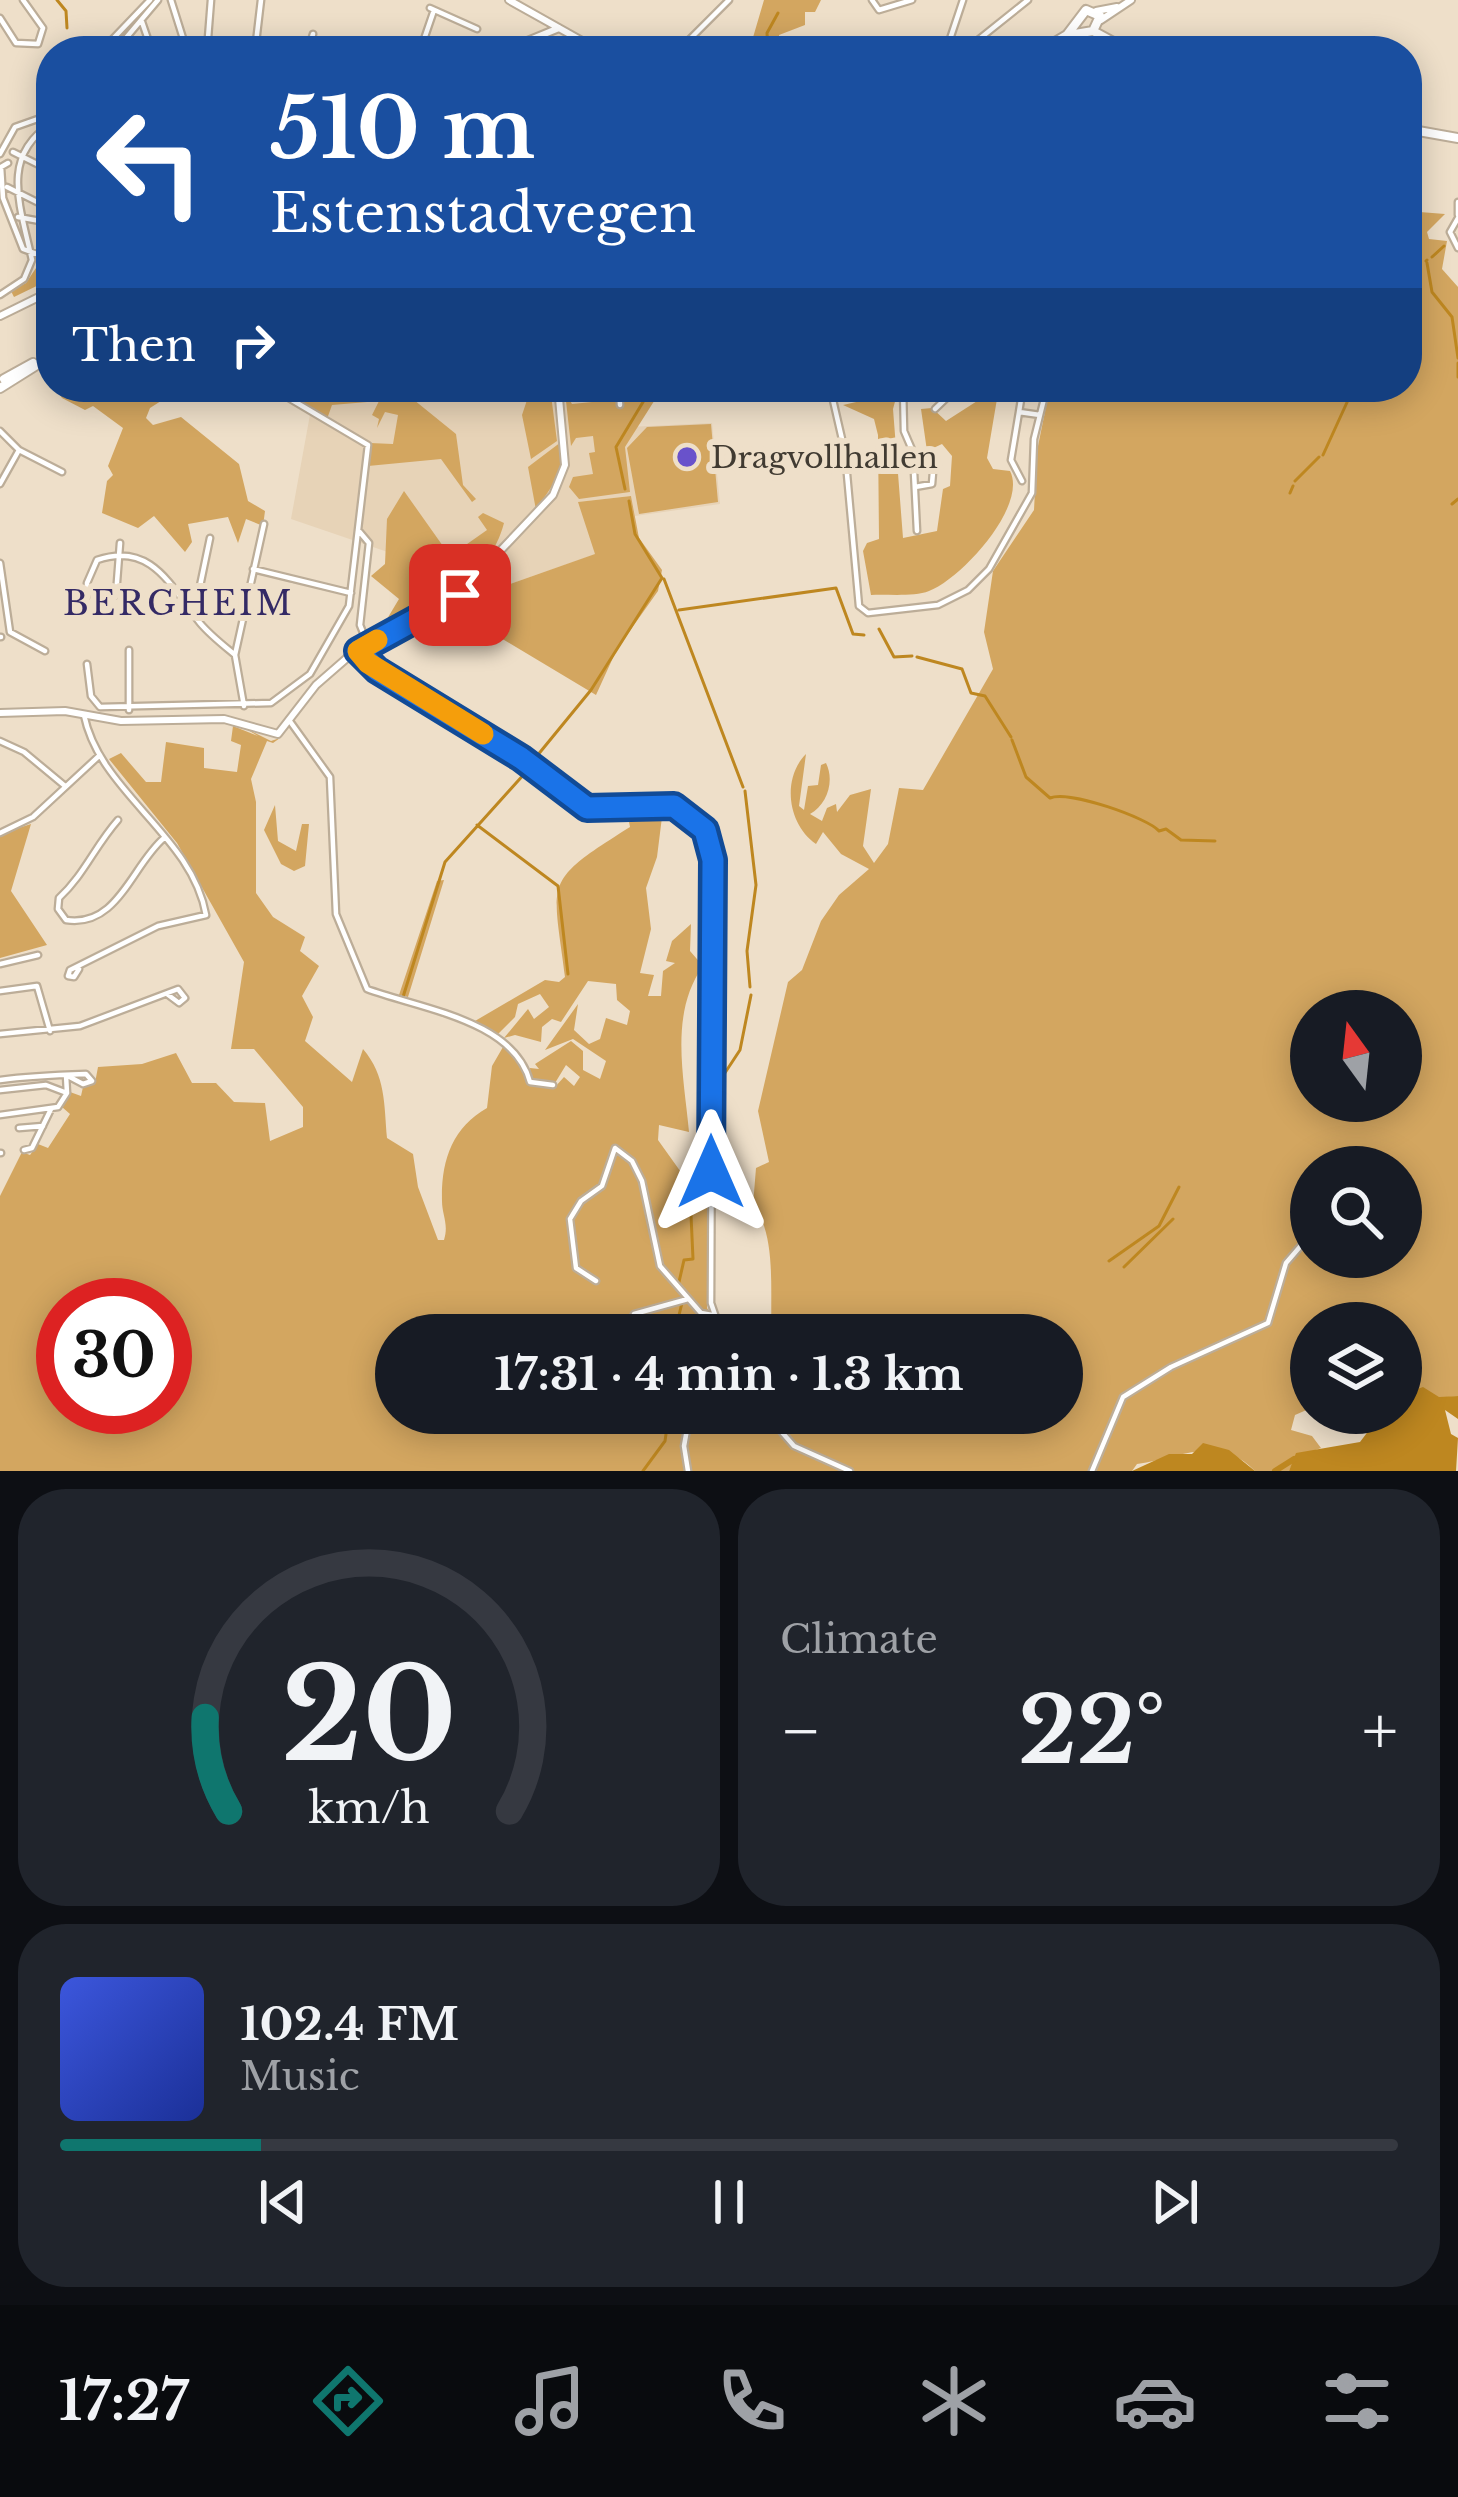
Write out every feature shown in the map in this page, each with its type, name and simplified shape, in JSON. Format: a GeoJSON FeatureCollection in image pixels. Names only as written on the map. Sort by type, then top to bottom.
{"type":"FeatureCollection","features":[{"type":"Feature","properties":{"kind":"main road"},"geometry":{"type":"LineString","coordinates":[[1065,36],[1093,23],[1108,36]]}},
{"type":"Feature","properties":{"kind":"main road"},"geometry":{"type":"LineString","coordinates":[[1422,131],[1458,138]]}},
{"type":"Feature","properties":{"kind":"main road"},"geometry":{"type":"LineString","coordinates":[[0,385],[36,365]]}},
{"type":"Feature","properties":{"kind":"street"},"geometry":{"type":"LineString","coordinates":[[23,0],[44,30],[41,36]]}},
{"type":"Feature","properties":{"kind":"street"},"geometry":{"type":"LineString","coordinates":[[131,36],[154,0]]}},
{"type":"Feature","properties":{"kind":"street"},"geometry":{"type":"LineString","coordinates":[[115,36],[154,0]]}},
{"type":"Feature","properties":{"kind":"street"},"geometry":{"type":"LineString","coordinates":[[171,0],[182,36]]}},
{"type":"Feature","properties":{"kind":"street"},"geometry":{"type":"LineString","coordinates":[[208,36],[211,0]]}},
{"type":"Feature","properties":{"kind":"street"},"geometry":{"type":"LineString","coordinates":[[257,36],[261,0]]}},
{"type":"Feature","properties":{"kind":"street"},"geometry":{"type":"LineString","coordinates":[[509,0],[573,36]]}},
{"type":"Feature","properties":{"kind":"street"},"geometry":{"type":"LineString","coordinates":[[693,36],[729,0]]}},
{"type":"Feature","properties":{"kind":"street"},"geometry":{"type":"LineString","coordinates":[[872,0],[879,10],[912,0]]}},
{"type":"Feature","properties":{"kind":"street"},"geometry":{"type":"LineString","coordinates":[[951,36],[964,0]]}},
{"type":"Feature","properties":{"kind":"street"},"geometry":{"type":"LineString","coordinates":[[983,36],[1028,0]]}},
{"type":"Feature","properties":{"kind":"street"},"geometry":{"type":"LineString","coordinates":[[1093,23],[1131,0]]}},
{"type":"Feature","properties":{"kind":"street"},"geometry":{"type":"LineString","coordinates":[[424,36],[432,11],[477,29]]}},
{"type":"Feature","properties":{"kind":"street"},"geometry":{"type":"LineString","coordinates":[[0,18],[16,43],[36,44]]}},
{"type":"Feature","properties":{"kind":"street"},"geometry":{"type":"LineString","coordinates":[[142,22],[147,36]]}},
{"type":"Feature","properties":{"kind":"street"},"geometry":{"type":"LineString","coordinates":[[540,36],[559,28]]}},
{"type":"Feature","properties":{"kind":"street"},"geometry":{"type":"LineString","coordinates":[[36,122],[15,127],[2,145],[3,198],[29,254],[36,256]]}},
{"type":"Feature","properties":{"kind":"street"},"geometry":{"type":"LineString","coordinates":[[2,160],[36,129]]}},
{"type":"Feature","properties":{"kind":"street"},"geometry":{"type":"LineString","coordinates":[[14,152],[36,164]]}},
{"type":"Feature","properties":{"kind":"street"},"geometry":{"type":"LineString","coordinates":[[0,295],[26,276],[29,254],[2,160]]}},
{"type":"Feature","properties":{"kind":"street"},"geometry":{"type":"LineString","coordinates":[[8,187],[36,201]]}},
{"type":"Feature","properties":{"kind":"street"},"geometry":{"type":"LineString","coordinates":[[1458,202],[1450,236],[1458,248]]}},
{"type":"Feature","properties":{"kind":"street"},"geometry":{"type":"LineString","coordinates":[[17,217],[36,220]]}},
{"type":"Feature","properties":{"kind":"street"},"geometry":{"type":"LineString","coordinates":[[0,316],[36,298]]}},
{"type":"Feature","properties":{"kind":"street"},"geometry":{"type":"LineString","coordinates":[[87,664],[91,697],[100,707],[129,710],[275,702],[310,674],[345,617],[368,445],[295,402]]}},
{"type":"Feature","properties":{"kind":"street"},"geometry":{"type":"LineString","coordinates":[[0,713],[238,721],[271,736],[325,676],[358,651],[450,604],[558,489],[565,457],[560,402]]}},
{"type":"Feature","properties":{"kind":"street"},"geometry":{"type":"LineString","coordinates":[[834,402],[845,452],[860,606],[868,613],[938,605],[982,577],[1030,498],[1043,402]]}},
{"type":"Feature","properties":{"kind":"street"},"geometry":{"type":"LineString","coordinates":[[903,402],[904,431],[914,452],[916,531]]}},
{"type":"Feature","properties":{"kind":"street"},"geometry":{"type":"LineString","coordinates":[[935,410],[942,402]]}},
{"type":"Feature","properties":{"kind":"street"},"geometry":{"type":"LineString","coordinates":[[1020,402],[1011,460],[1022,481]]}},
{"type":"Feature","properties":{"kind":"street"},"geometry":{"type":"LineString","coordinates":[[1018,412],[1040,415]]}},
{"type":"Feature","properties":{"kind":"street"},"geometry":{"type":"LineString","coordinates":[[0,431],[19,450],[62,472]]}},
{"type":"Feature","properties":{"kind":"street"},"geometry":{"type":"LineString","coordinates":[[0,484],[19,450]]}},
{"type":"Feature","properties":{"kind":"street"},"geometry":{"type":"LineString","coordinates":[[915,487],[932,484],[934,460]]}},
{"type":"Feature","properties":{"kind":"street"},"geometry":{"type":"LineString","coordinates":[[244,706],[235,655],[265,524]]}},
{"type":"Feature","properties":{"kind":"street"},"geometry":{"type":"LineString","coordinates":[[358,530],[369,545],[360,625],[368,645]]}},
{"type":"Feature","properties":{"kind":"street"},"geometry":{"type":"LineString","coordinates":[[186,605],[200,586],[210,538]]}},
{"type":"Feature","properties":{"kind":"street"},"geometry":{"type":"LineString","coordinates":[[116,595],[120,543]]}},
{"type":"Feature","properties":{"kind":"street"},"geometry":{"type":"LineString","coordinates":[[69,606],[88,596],[87,583],[98,560],[122,555],[156,566],[235,655]]}},
{"type":"Feature","properties":{"kind":"street"},"geometry":{"type":"LineString","coordinates":[[0,563],[10,632],[45,651]]}},
{"type":"Feature","properties":{"kind":"street"},"geometry":{"type":"LineString","coordinates":[[253,569],[351,592]]}},
{"type":"Feature","properties":{"kind":"street"},"geometry":{"type":"LineString","coordinates":[[129,650],[129,710]]}},
{"type":"Feature","properties":{"kind":"street"},"geometry":{"type":"LineString","coordinates":[[358,651],[377,670],[521,758],[583,807],[596,811],[674,806],[708,835],[713,860],[712,1314]]}},
{"type":"Feature","properties":{"kind":"street"},"geometry":{"type":"LineString","coordinates":[[206,708],[206,719]]}},
{"type":"Feature","properties":{"kind":"street"},"geometry":{"type":"LineString","coordinates":[[79,969],[158,926],[206,915],[195,881],[100,755],[90,735],[89,716]]}},
{"type":"Feature","properties":{"kind":"street"},"geometry":{"type":"LineString","coordinates":[[289,720],[330,777],[336,914],[367,989],[484,1028],[528,1066],[530,1082],[553,1084]]}},
{"type":"Feature","properties":{"kind":"street"},"geometry":{"type":"LineString","coordinates":[[0,741],[24,752],[65,786]]}},
{"type":"Feature","properties":{"kind":"street"},"geometry":{"type":"LineString","coordinates":[[0,833],[33,817],[100,755]]}},
{"type":"Feature","properties":{"kind":"street"},"geometry":{"type":"LineString","coordinates":[[118,820],[94,848],[81,879],[59,898],[58,909],[66,920],[83,920],[111,906],[164,838]]}},
{"type":"Feature","properties":{"kind":"street"},"geometry":{"type":"LineString","coordinates":[[0,964],[38,955]]}},
{"type":"Feature","properties":{"kind":"street"},"geometry":{"type":"LineString","coordinates":[[0,991],[37,986],[50,1031]]}},
{"type":"Feature","properties":{"kind":"street"},"geometry":{"type":"LineString","coordinates":[[0,1034],[86,1024],[167,994]]}},
{"type":"Feature","properties":{"kind":"street"},"geometry":{"type":"LineString","coordinates":[[0,1080],[66,1075],[67,1093],[61,1105],[51,1109],[0,1115]]}},
{"type":"Feature","properties":{"kind":"street"},"geometry":{"type":"LineString","coordinates":[[0,1090],[46,1085],[67,1093]]}},
{"type":"Feature","properties":{"kind":"street"},"geometry":{"type":"LineString","coordinates":[[24,1150],[32,1148],[51,1109]]}},
{"type":"Feature","properties":{"kind":"street"},"geometry":{"type":"LineString","coordinates":[[19,1127],[43,1126]]}},
{"type":"Feature","properties":{"kind":"street"},"geometry":{"type":"LineString","coordinates":[[596,1281],[575,1268],[568,1226],[578,1204],[602,1186],[615,1148],[627,1155],[642,1181],[658,1261],[703,1314]]}},
{"type":"Feature","properties":{"kind":"street"},"geometry":{"type":"LineString","coordinates":[[1092,1471],[1123,1397],[1171,1367],[1267,1324],[1290,1258]]}},
{"type":"Feature","properties":{"kind":"street"},"geometry":{"type":"LineString","coordinates":[[634,1314],[688,1299]]}},
{"type":"Feature","properties":{"kind":"street"},"geometry":{"type":"LineString","coordinates":[[686,1434],[688,1471]]}},
{"type":"Feature","properties":{"kind":"street"},"geometry":{"type":"LineString","coordinates":[[782,1434],[790,1444],[850,1471]]}},
{"type":"Feature","properties":{"kind":"shaded area"},"geometry":{"type":"Polygon","coordinates":[[[764,0],[821,0],[815,12],[805,12],[805,25],[779,36],[753,36],[764,0]]]}},
{"type":"Feature","properties":{"kind":"shaded area"},"geometry":{"type":"Polygon","coordinates":[[[1422,212],[1445,214],[1427,232],[1429,239],[1447,241],[1442,269],[1458,287],[1458,1396],[1439,1398],[1422,1390],[1422,1302],[1290,1302],[1290,1434],[1312,1436],[1321,1448],[1296,1457],[1289,1471],[1255,1471],[1227,1453],[1199,1451],[1137,1464],[1132,1471],[0,1471],[0,1196],[22,1152],[30,1155],[38,1144],[48,1148],[70,1114],[62,1107],[70,1092],[81,1096],[83,1087],[95,1083],[98,1067],[142,1064],[176,1053],[192,1083],[216,1083],[234,1102],[265,1103],[270,1141],[303,1127],[303,1107],[254,1049],[231,1049],[244,962],[177,843],[109,759],[121,753],[146,782],[161,782],[166,742],[204,748],[204,768],[237,772],[241,745],[231,741],[233,726],[271,741],[280,738],[273,743],[267,741],[251,779],[256,802],[256,893],[273,917],[305,937],[300,951],[319,966],[302,996],[313,1017],[305,1041],[352,1082],[363,1049],[371,1059],[382,1091],[387,1138],[413,1154],[418,1187],[438,1240],[444,1240],[445,1234],[442,1186],[447,1159],[465,1125],[487,1108],[492,1066],[503,1047],[523,1065],[531,1080],[530,1068],[539,1069],[535,1064],[571,1041],[583,1051],[583,1070],[600,1079],[606,1061],[573,1039],[545,1050],[578,1004],[574,1030],[589,1044],[600,1039],[606,1018],[627,1025],[630,1011],[617,1000],[616,984],[588,981],[561,1022],[552,1019],[542,1027],[541,1042],[515,1035],[504,1038],[528,1009],[534,1019],[549,1007],[540,994],[518,1004],[515,1017],[498,1034],[475,1021],[545,980],[559,982],[565,977],[557,901],[567,873],[630,827],[627,812],[663,809],[657,857],[646,888],[651,929],[640,973],[654,975],[648,996],[661,996],[663,971],[675,963],[666,961],[672,941],[691,924],[690,951],[703,966],[692,985],[682,1025],[689,1132],[659,1125],[658,1140],[683,1175],[707,1176],[711,1314],[375,1314],[375,1434],[1083,1434],[1083,1314],[772,1314],[769,1250],[753,1205],[756,1168],[769,1162],[758,1111],[788,982],[802,970],[821,921],[839,895],[869,869],[841,854],[823,832],[816,844],[806,835],[791,800],[793,775],[806,754],[799,806],[804,810],[808,786],[818,785],[821,765],[826,763],[828,792],[810,814],[822,821],[827,808],[836,804],[837,812],[850,795],[871,789],[863,846],[874,863],[888,844],[899,788],[923,790],[993,669],[984,632],[993,571],[1034,510],[1037,451],[1047,402],[1422,402],[1422,212]],[[566,1065],[555,1083],[531,1081],[534,1086],[555,1087],[564,1077],[574,1086],[580,1077],[566,1065]]]}},
{"type":"Feature","properties":{"kind":"shaded area"},"geometry":{"type":"Polygon","coordinates":[[[36,268],[36,286],[14,297],[11,291],[26,283],[36,268]]]}},
{"type":"Feature","properties":{"kind":"shaded area"},"geometry":{"type":"Polygon","coordinates":[[[70,402],[159,402],[146,418],[153,425],[181,417],[239,464],[248,501],[265,511],[263,526],[246,519],[238,543],[228,517],[188,524],[192,542],[185,552],[154,516],[138,528],[102,513],[107,481],[113,475],[108,466],[123,428],[93,406],[85,410],[70,402]]]}},
{"type":"Feature","properties":{"kind":"shaded area"},"geometry":{"type":"Polygon","coordinates":[[[297,402],[367,402],[332,405],[327,419],[297,402]]]}},
{"type":"Feature","properties":{"kind":"shaded area"},"geometry":{"type":"Polygon","coordinates":[[[312,402],[605,402],[608,428],[712,423],[720,504],[635,516],[631,496],[579,502],[596,554],[496,589],[291,519],[312,402]]]}},
{"type":"Feature","properties":{"kind":"shaded area"},"geometry":{"type":"Polygon","coordinates":[[[378,402],[417,402],[456,434],[463,485],[476,499],[472,502],[441,459],[368,466],[370,443],[393,444],[398,415],[385,412],[377,428],[379,419],[372,415],[378,402]]]}},
{"type":"Feature","properties":{"kind":"shaded area"},"geometry":{"type":"Polygon","coordinates":[[[526,402],[552,402],[557,441],[531,459],[522,415],[526,402]]]}},
{"type":"Feature","properties":{"kind":"shaded area"},"geometry":{"type":"Polygon","coordinates":[[[566,402],[654,402],[625,447],[630,492],[579,499],[569,487],[573,477],[593,474],[589,453],[595,452],[593,436],[576,438],[571,446],[566,402]]]}},
{"type":"Feature","properties":{"kind":"shaded area"},"geometry":{"type":"Polygon","coordinates":[[[895,402],[903,538],[937,531],[943,489],[950,486],[952,456],[942,444],[927,451],[921,409],[932,408],[946,421],[976,402],[996,402],[987,458],[993,469],[1010,471],[1009,503],[973,557],[929,591],[871,595],[863,551],[867,543],[879,539],[878,435],[874,419],[843,405],[895,402]]]}},
{"type":"Feature","properties":{"kind":"shaded area"},"geometry":{"type":"Polygon","coordinates":[[[711,424],[718,502],[639,514],[627,448],[647,427],[711,424]]]}},
{"type":"Feature","properties":{"kind":"shaded area"},"geometry":{"type":"Polygon","coordinates":[[[561,442],[562,471],[536,510],[528,467],[561,442]]]}},
{"type":"Feature","properties":{"kind":"shaded area"},"geometry":{"type":"Polygon","coordinates":[[[404,491],[450,556],[487,530],[478,517],[483,513],[504,523],[497,543],[474,574],[442,596],[387,619],[399,599],[371,576],[385,564],[387,519],[404,491]]]}},
{"type":"Feature","properties":{"kind":"shaded area"},"geometry":{"type":"Polygon","coordinates":[[[631,496],[639,538],[662,570],[658,591],[617,649],[596,695],[459,613],[496,589],[595,554],[578,502],[631,496]]]}},
{"type":"Feature","properties":{"kind":"shaded area"},"geometry":{"type":"Polygon","coordinates":[[[275,805],[278,841],[296,851],[302,824],[309,824],[305,866],[294,871],[281,864],[264,830],[275,805]]]}},
{"type":"Feature","properties":{"kind":"shaded area"},"geometry":{"type":"Polygon","coordinates":[[[31,824],[11,891],[47,945],[0,958],[0,834],[31,824]]]}},
{"type":"Feature","properties":{"kind":"shaded area"},"geometry":{"type":"Polygon","coordinates":[[[444,880],[408,997],[399,995],[437,881],[444,880]]]}},
{"type":"Feature","properties":{"kind":"shaded area"},"geometry":{"type":"Polygon","coordinates":[[[1422,1387],[1439,1397],[1458,1396],[1458,1419],[1445,1410],[1451,1434],[1458,1438],[1456,1471],[1289,1471],[1296,1453],[1360,1442],[1366,1434],[1422,1434],[1422,1387]]]}},
{"type":"Feature","properties":{"kind":"shaded area"},"geometry":{"type":"Polygon","coordinates":[[[1203,1443],[1229,1450],[1255,1471],[1132,1471],[1169,1454],[1192,1454],[1203,1443]]]}},
{"type":"Feature","properties":{"kind":"waterway"},"geometry":{"type":"LineString","coordinates":[[57,0],[66,11],[67,28]]}},
{"type":"Feature","properties":{"kind":"waterway"},"geometry":{"type":"LineString","coordinates":[[767,36],[778,13]]}},
{"type":"Feature","properties":{"kind":"waterway"},"geometry":{"type":"LineString","coordinates":[[1432,257],[1444,246]]}},
{"type":"Feature","properties":{"kind":"waterway"},"geometry":{"type":"LineString","coordinates":[[1427,263],[1432,292],[1452,317],[1458,358]]}},
{"type":"Feature","properties":{"kind":"waterway"},"geometry":{"type":"LineString","coordinates":[[1458,363],[1458,377]]}},
{"type":"Feature","properties":{"kind":"waterway"},"geometry":{"type":"LineString","coordinates":[[625,489],[616,447],[643,402]]}},
{"type":"Feature","properties":{"kind":"waterway"},"geometry":{"type":"LineString","coordinates":[[1323,455],[1347,402]]}},
{"type":"Feature","properties":{"kind":"waterway"},"geometry":{"type":"LineString","coordinates":[[1295,481],[1319,457]]}},
{"type":"Feature","properties":{"kind":"waterway"},"geometry":{"type":"LineString","coordinates":[[1290,493],[1293,486]]}},
{"type":"Feature","properties":{"kind":"waterway"},"geometry":{"type":"LineString","coordinates":[[1452,504],[1458,499]]}},
{"type":"Feature","properties":{"kind":"waterway"},"geometry":{"type":"LineString","coordinates":[[532,762],[591,690],[662,578],[635,534],[629,501]]}},
{"type":"Feature","properties":{"kind":"waterway"},"geometry":{"type":"LineString","coordinates":[[664,579],[743,787]]}},
{"type":"Feature","properties":{"kind":"waterway"},"geometry":{"type":"LineString","coordinates":[[679,610],[836,588],[853,634],[864,635]]}},
{"type":"Feature","properties":{"kind":"waterway"},"geometry":{"type":"LineString","coordinates":[[879,629],[894,657],[912,656]]}},
{"type":"Feature","properties":{"kind":"waterway"},"geometry":{"type":"LineString","coordinates":[[917,657],[962,669],[971,693],[985,696],[1011,737]]}},
{"type":"Feature","properties":{"kind":"waterway"},"geometry":{"type":"LineString","coordinates":[[1012,740],[1026,777],[1050,798],[1074,798],[1108,807],[1159,831],[1166,829],[1181,840],[1215,841]]}},
{"type":"Feature","properties":{"kind":"waterway"},"geometry":{"type":"LineString","coordinates":[[403,997],[445,862],[526,772]]}},
{"type":"Feature","properties":{"kind":"waterway"},"geometry":{"type":"LineString","coordinates":[[745,791],[756,885],[747,951],[750,987]]}},
{"type":"Feature","properties":{"kind":"waterway"},"geometry":{"type":"LineString","coordinates":[[477,825],[558,886],[568,974]]}},
{"type":"Feature","properties":{"kind":"waterway"},"geometry":{"type":"LineString","coordinates":[[715,1088],[740,1050],[751,995]]}},
{"type":"Feature","properties":{"kind":"waterway"},"geometry":{"type":"LineString","coordinates":[[679,1282],[684,1260],[693,1259],[692,1200],[701,1190],[708,1111]]}},
{"type":"Feature","properties":{"kind":"waterway"},"geometry":{"type":"LineString","coordinates":[[1109,1261],[1159,1226],[1179,1187]]}},
{"type":"Feature","properties":{"kind":"waterway"},"geometry":{"type":"LineString","coordinates":[[1124,1267],[1173,1219]]}},
{"type":"Feature","properties":{"kind":"waterway"},"geometry":{"type":"LineString","coordinates":[[679,1314],[682,1303]]}},
{"type":"Feature","properties":{"kind":"waterway"},"geometry":{"type":"LineString","coordinates":[[643,1471],[666,1434]]}},
{"type":"Feature","properties":{"kind":"waterway"},"geometry":{"type":"LineString","coordinates":[[1275,1471],[1294,1459]]}},
{"type":"Feature","properties":{"kind":"slow traffic"},"geometry":{"type":"LineString","coordinates":[[377,640],[358,651],[368,663],[483,734]]}},
{"type":"Feature","properties":{"kind":"place","name":"Dragvollhallen"},"geometry":{"type":"Point","coordinates":[687,457]}},
{"type":"Feature","properties":{"kind":"district","name":"BERGHEIM"},"geometry":{"type":"Point","coordinates":[179,603]}},
{"type":"Feature","properties":{"kind":"route"},"geometry":{"type":"LineString","coordinates":[[460,595],[437,612],[358,651],[377,670],[521,758],[583,807],[596,811],[674,806],[697,820],[708,835],[713,860],[711,1172]]}}]}
